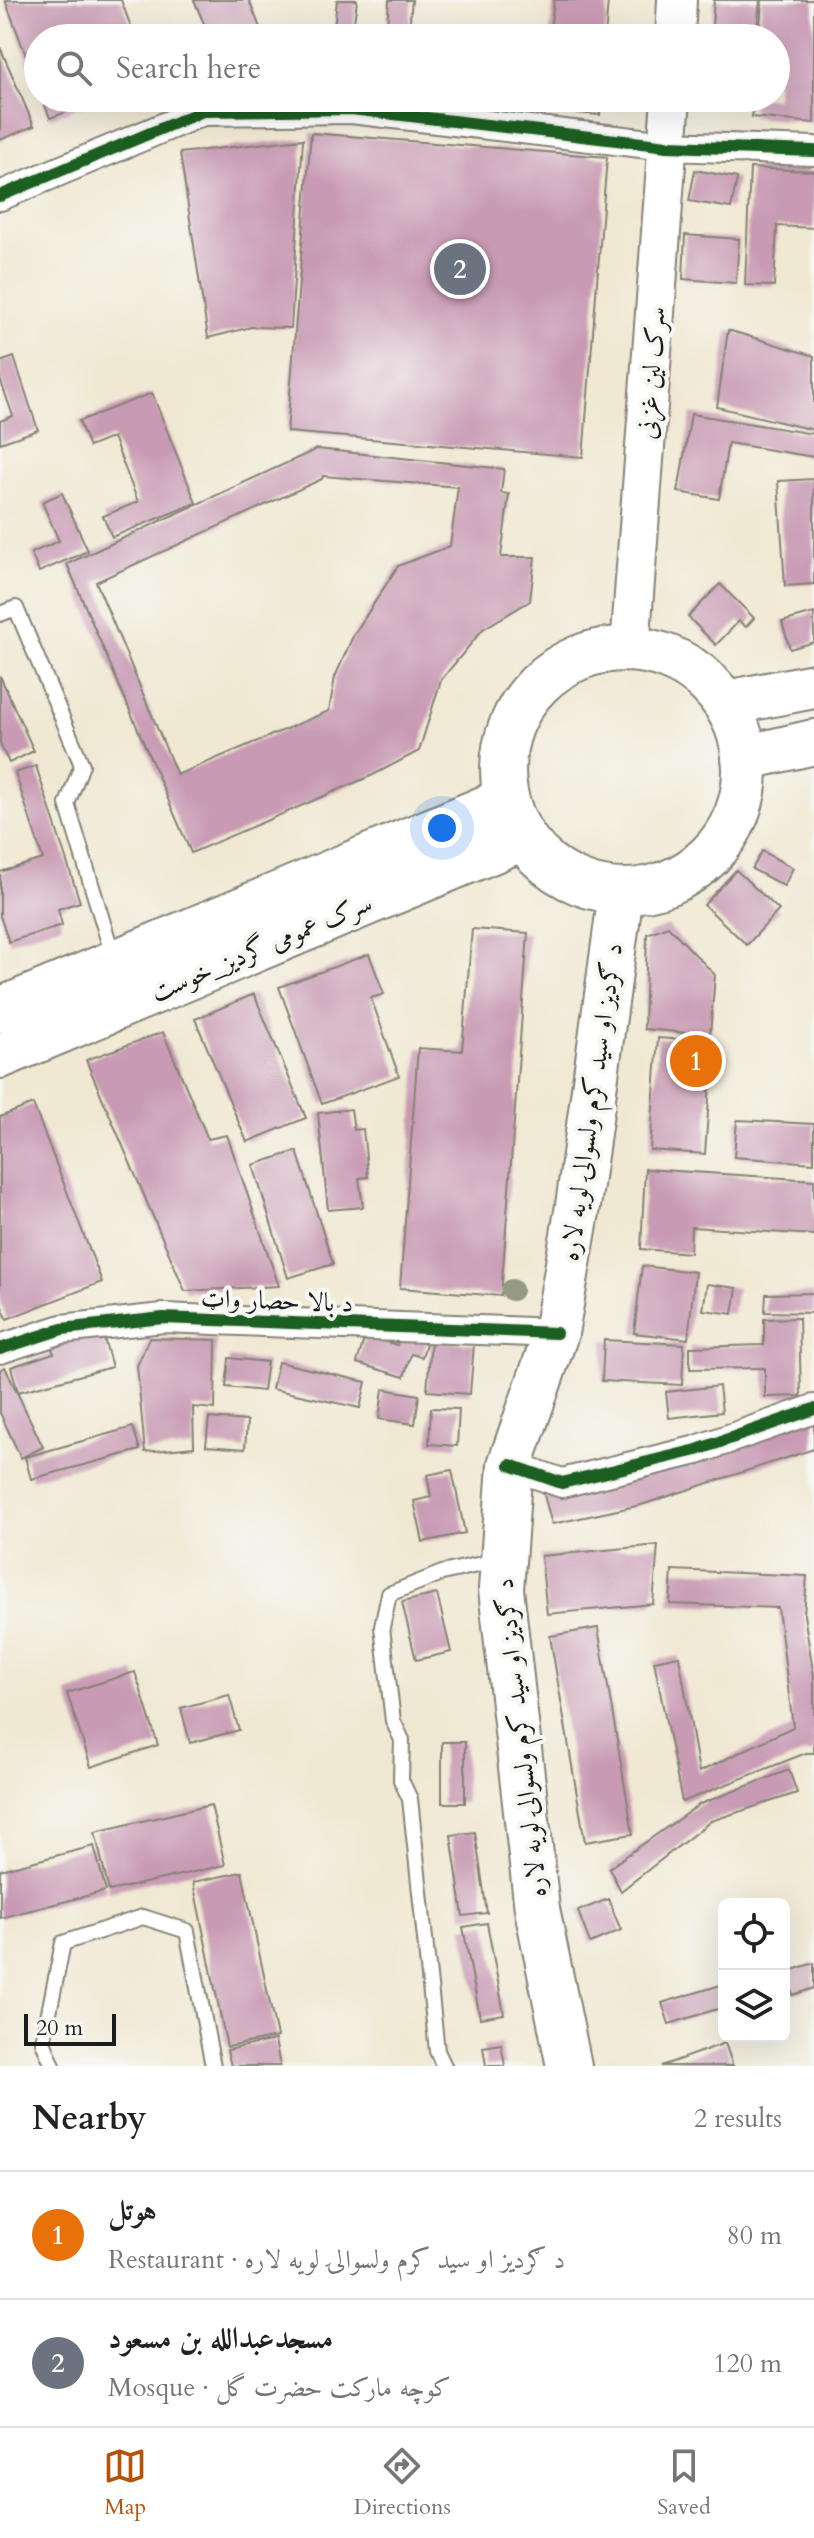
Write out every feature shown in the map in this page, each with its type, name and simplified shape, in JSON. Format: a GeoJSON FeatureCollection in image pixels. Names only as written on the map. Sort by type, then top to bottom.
{"type":"FeatureCollection","features":[{"type":"Feature","properties":{"kind":"highway"},"geometry":{"type":"LineString","coordinates":[[630,648],[668,656],[700,675],[726,703],[742,738],[746,776],[739,813],[720,846],[692,872],[658,887],[621,893],[583,886],[550,867],[514,819],[502,762],[510,725],[529,692],[558,667],[592,652],[630,648]]}},
{"type":"Feature","properties":{"kind":"highway"},"geometry":{"type":"LineString","coordinates":[[726,703],[814,686]]}},
{"type":"Feature","properties":{"kind":"highway"},"geometry":{"type":"LineString","coordinates":[[744,758],[814,742]]}},
{"type":"Feature","properties":{"kind":"highway","name":"سرک عمومی گردیز_خوست"},"geometry":{"type":"LineString","coordinates":[[0,1010],[115,962],[514,819]]}},
{"type":"Feature","properties":{"kind":"highway","name":"سرک عمومی گردیز_خوست"},"geometry":{"type":"LineString","coordinates":[[0,1056],[514,819]]}},
{"type":"Feature","properties":{"kind":"highway","name":"د ګردیز او سید کرم ولسوالۍ لویه لاره"},"geometry":{"type":"LineString","coordinates":[[569,2066],[537,1909],[501,1589],[510,1465],[556,1333],[578,1206],[621,893]]}},
{"type":"Feature","properties":{"kind":"main road"},"geometry":{"type":"LineString","coordinates":[[676,24],[677,0]]}},
{"type":"Feature","properties":{"kind":"main road","name":"سرک لین غزنی"},"geometry":{"type":"LineString","coordinates":[[630,648],[670,112]]}},
{"type":"Feature","properties":{"kind":"street"},"geometry":{"type":"LineString","coordinates":[[0,196],[201,112]]}},
{"type":"Feature","properties":{"kind":"street"},"geometry":{"type":"LineString","coordinates":[[377,112],[667,146],[814,151]]}},
{"type":"Feature","properties":{"kind":"street","name":"د بالا حصار واټ"},"geometry":{"type":"LineString","coordinates":[[0,1349],[62,1329],[163,1318],[556,1333]]}},
{"type":"Feature","properties":{"kind":"street"},"geometry":{"type":"LineString","coordinates":[[510,1465],[562,1483],[697,1450],[814,1409]]}},
{"type":"Feature","properties":{"kind":"lane"},"geometry":{"type":"LineString","coordinates":[[0,614],[16,608],[82,765],[67,804],[115,962]]}},
{"type":"Feature","properties":{"kind":"lane"},"geometry":{"type":"LineString","coordinates":[[444,2066],[437,2051],[410,1799],[401,1780],[402,1740],[393,1721],[382,1627],[389,1594],[442,1573],[503,1560]]}},
{"type":"Feature","properties":{"kind":"lane"},"geometry":{"type":"LineString","coordinates":[[53,2066],[43,2042],[63,1943],[143,1917],[187,1931],[213,2066]]}},
{"type":"Feature","properties":{"kind":"building"},"geometry":{"type":"Polygon","coordinates":[[[5,0],[121,0],[130,24],[24,24],[24,50],[5,0]]]}},
{"type":"Feature","properties":{"kind":"building"},"geometry":{"type":"Polygon","coordinates":[[[194,0],[249,0],[258,24],[204,24],[194,0]]]}},
{"type":"Feature","properties":{"kind":"building"},"geometry":{"type":"Polygon","coordinates":[[[337,0],[357,0],[354,24],[334,24],[337,0]]]}},
{"type":"Feature","properties":{"kind":"building"},"geometry":{"type":"Polygon","coordinates":[[[389,0],[412,0],[409,24],[387,24],[389,0]]]}},
{"type":"Feature","properties":{"kind":"building"},"geometry":{"type":"Polygon","coordinates":[[[554,0],[608,0],[606,24],[551,24],[554,0]]]}},
{"type":"Feature","properties":{"kind":"building"},"geometry":{"type":"Polygon","coordinates":[[[714,0],[760,0],[758,24],[712,24],[714,0]]]}},
{"type":"Feature","properties":{"kind":"building"},"geometry":{"type":"Polygon","coordinates":[[[762,0],[814,0],[814,123],[752,117],[753,112],[790,112],[790,24],[760,24],[762,0]]]}},
{"type":"Feature","properties":{"kind":"building"},"geometry":{"type":"Polygon","coordinates":[[[0,47],[24,103],[24,112],[28,112],[34,126],[0,140],[0,47]]]}},
{"type":"Feature","properties":{"kind":"building"},"geometry":{"type":"Polygon","coordinates":[[[48,112],[66,112],[50,118],[48,112]]]}},
{"type":"Feature","properties":{"kind":"building"},"geometry":{"type":"Polygon","coordinates":[[[563,112],[600,112],[600,115],[563,112]]]}},
{"type":"Feature","properties":{"kind":"building"},"geometry":{"type":"Polygon","coordinates":[[[311,133],[607,157],[583,457],[287,432],[311,133]]]}},
{"type":"Feature","properties":{"kind":"building"},"geometry":{"type":"Polygon","coordinates":[[[303,139],[291,328],[251,327],[208,338],[180,153],[303,139]]]}},
{"type":"Feature","properties":{"kind":"building"},"geometry":{"type":"Polygon","coordinates":[[[750,168],[814,171],[814,228],[777,226],[774,286],[745,285],[750,168]]]}},
{"type":"Feature","properties":{"kind":"building"},"geometry":{"type":"Polygon","coordinates":[[[695,170],[737,178],[731,208],[689,201],[695,170]]]}},
{"type":"Feature","properties":{"kind":"building"},"geometry":{"type":"Polygon","coordinates":[[[685,235],[739,239],[736,283],[683,279],[685,235]]]}},
{"type":"Feature","properties":{"kind":"building"},"geometry":{"type":"Polygon","coordinates":[[[728,330],[814,356],[814,430],[717,407],[728,330]]]}},
{"type":"Feature","properties":{"kind":"building"},"geometry":{"type":"Polygon","coordinates":[[[14,357],[38,430],[0,443],[0,421],[13,416],[0,379],[0,362],[14,357]]]}},
{"type":"Feature","properties":{"kind":"building"},"geometry":{"type":"Polygon","coordinates":[[[152,393],[196,503],[112,537],[103,516],[138,502],[113,437],[89,447],[79,421],[152,393]]]}},
{"type":"Feature","properties":{"kind":"building"},"geometry":{"type":"Polygon","coordinates":[[[691,414],[814,434],[814,457],[728,443],[719,499],[678,492],[691,414]]]}},
{"type":"Feature","properties":{"kind":"building"},"geometry":{"type":"Polygon","coordinates":[[[317,449],[504,469],[501,493],[509,494],[501,557],[535,557],[530,601],[483,629],[441,680],[419,751],[373,775],[191,853],[67,564],[317,449]],[[323,476],[96,582],[177,775],[329,711],[335,677],[353,636],[398,566],[450,546],[458,487],[323,476]]]}},
{"type":"Feature","properties":{"kind":"building"},"geometry":{"type":"Polygon","coordinates":[[[814,479],[814,584],[785,586],[778,481],[814,479]]]}},
{"type":"Feature","properties":{"kind":"building"},"geometry":{"type":"Polygon","coordinates":[[[62,493],[88,551],[39,572],[31,553],[59,541],[42,502],[62,493]]]}},
{"type":"Feature","properties":{"kind":"building"},"geometry":{"type":"Polygon","coordinates":[[[720,584],[754,618],[746,627],[739,621],[716,645],[688,617],[720,584]]]}},
{"type":"Feature","properties":{"kind":"building"},"geometry":{"type":"Polygon","coordinates":[[[814,613],[814,642],[790,649],[782,622],[814,613]]]}},
{"type":"Feature","properties":{"kind":"building"},"geometry":{"type":"Polygon","coordinates":[[[0,676],[34,751],[9,763],[0,744],[0,676]]]}},
{"type":"Feature","properties":{"kind":"building"},"geometry":{"type":"Polygon","coordinates":[[[36,766],[80,902],[58,909],[62,925],[9,942],[0,916],[0,872],[43,859],[15,773],[36,766]]]}},
{"type":"Feature","properties":{"kind":"building"},"geometry":{"type":"Polygon","coordinates":[[[762,851],[793,868],[784,886],[752,869],[762,851]]]}},
{"type":"Feature","properties":{"kind":"building"},"geometry":{"type":"Polygon","coordinates":[[[736,870],[779,910],[747,945],[704,905],[736,870]]]}},
{"type":"Feature","properties":{"kind":"building"},"geometry":{"type":"Polygon","coordinates":[[[668,926],[715,975],[710,1035],[644,1029],[647,934],[668,926]]]}},
{"type":"Feature","properties":{"kind":"building"},"geometry":{"type":"Polygon","coordinates":[[[472,929],[528,933],[501,1296],[400,1288],[418,1048],[462,1051],[472,929]]]}},
{"type":"Feature","properties":{"kind":"building"},"geometry":{"type":"Polygon","coordinates":[[[369,954],[384,994],[371,998],[399,1076],[322,1104],[279,987],[369,954]]]}},
{"type":"Feature","properties":{"kind":"building"},"geometry":{"type":"Polygon","coordinates":[[[254,994],[306,1118],[247,1142],[195,1019],[254,994]]]}},
{"type":"Feature","properties":{"kind":"building"},"geometry":{"type":"Polygon","coordinates":[[[163,1032],[208,1139],[227,1135],[279,1286],[185,1291],[86,1060],[163,1032]]]}},
{"type":"Feature","properties":{"kind":"building"},"geometry":{"type":"Polygon","coordinates":[[[658,1038],[713,1042],[705,1154],[650,1150],[658,1038]]]}},
{"type":"Feature","properties":{"kind":"building"},"geometry":{"type":"Polygon","coordinates":[[[33,1104],[102,1282],[7,1319],[0,1302],[0,1117],[33,1104]]]}},
{"type":"Feature","properties":{"kind":"building"},"geometry":{"type":"Polygon","coordinates":[[[351,1109],[354,1130],[363,1129],[368,1177],[359,1178],[363,1207],[328,1210],[318,1113],[351,1109]]]}},
{"type":"Feature","properties":{"kind":"building"},"geometry":{"type":"Polygon","coordinates":[[[737,1120],[814,1124],[814,1163],[734,1157],[737,1120]]]}},
{"type":"Feature","properties":{"kind":"building"},"geometry":{"type":"Polygon","coordinates":[[[297,1151],[333,1264],[288,1278],[253,1165],[297,1151]]]}},
{"type":"Feature","properties":{"kind":"building"},"geometry":{"type":"Polygon","coordinates":[[[645,1169],[814,1180],[814,1235],[691,1227],[690,1253],[641,1249],[645,1169]]]}},
{"type":"Feature","properties":{"kind":"building"},"geometry":{"type":"Polygon","coordinates":[[[642,1266],[695,1272],[688,1339],[634,1333],[642,1266]]]}},
{"type":"Feature","properties":{"kind":"building"},"geometry":{"type":"Polygon","coordinates":[[[707,1284],[737,1288],[733,1314],[703,1310],[707,1284]]]}},
{"type":"Feature","properties":{"kind":"building"},"geometry":{"type":"Polygon","coordinates":[[[814,1293],[814,1313],[765,1312],[766,1294],[814,1293]]]}},
{"type":"Feature","properties":{"kind":"building"},"geometry":{"type":"Polygon","coordinates":[[[799,1318],[801,1396],[765,1397],[765,1368],[690,1369],[690,1347],[764,1345],[764,1319],[799,1318]]]}},
{"type":"Feature","properties":{"kind":"building"},"geometry":{"type":"Polygon","coordinates":[[[401,1332],[427,1340],[422,1357],[411,1354],[404,1377],[357,1363],[365,1336],[397,1345],[401,1332]]]}},
{"type":"Feature","properties":{"kind":"building"},"geometry":{"type":"Polygon","coordinates":[[[103,1335],[112,1367],[18,1392],[11,1367],[54,1353],[46,1336],[103,1335]]]}},
{"type":"Feature","properties":{"kind":"building"},"geometry":{"type":"Polygon","coordinates":[[[149,1338],[216,1340],[215,1409],[193,1407],[194,1447],[145,1452],[137,1366],[149,1338]]]}},
{"type":"Feature","properties":{"kind":"building"},"geometry":{"type":"Polygon","coordinates":[[[431,1340],[474,1344],[470,1394],[427,1391],[431,1340]]]}},
{"type":"Feature","properties":{"kind":"building"},"geometry":{"type":"Polygon","coordinates":[[[604,1340],[684,1344],[682,1385],[602,1381],[604,1340]]]}},
{"type":"Feature","properties":{"kind":"building"},"geometry":{"type":"Polygon","coordinates":[[[229,1358],[267,1362],[263,1391],[226,1387],[229,1358]]]}},
{"type":"Feature","properties":{"kind":"building"},"geometry":{"type":"Polygon","coordinates":[[[278,1362],[366,1382],[360,1408],[272,1389],[278,1362]]]}},
{"type":"Feature","properties":{"kind":"building"},"geometry":{"type":"Polygon","coordinates":[[[5,1367],[43,1447],[21,1458],[0,1413],[0,1370],[5,1367]]]}},
{"type":"Feature","properties":{"kind":"building"},"geometry":{"type":"Polygon","coordinates":[[[719,1386],[722,1412],[669,1418],[666,1392],[719,1386]]]}},
{"type":"Feature","properties":{"kind":"building"},"geometry":{"type":"Polygon","coordinates":[[[383,1389],[419,1395],[415,1424],[379,1419],[383,1389]]]}},
{"type":"Feature","properties":{"kind":"building"},"geometry":{"type":"Polygon","coordinates":[[[431,1408],[459,1409],[457,1446],[429,1444],[431,1408]]]}},
{"type":"Feature","properties":{"kind":"building"},"geometry":{"type":"Polygon","coordinates":[[[814,1415],[814,1449],[641,1505],[552,1524],[542,1488],[814,1415]]]}},
{"type":"Feature","properties":{"kind":"building"},"geometry":{"type":"Polygon","coordinates":[[[209,1418],[247,1421],[245,1449],[206,1446],[209,1418]]]}},
{"type":"Feature","properties":{"kind":"building"},"geometry":{"type":"Polygon","coordinates":[[[133,1427],[140,1450],[31,1479],[25,1457],[133,1427]]]}},
{"type":"Feature","properties":{"kind":"building"},"geometry":{"type":"Polygon","coordinates":[[[452,1470],[465,1533],[423,1542],[414,1501],[431,1497],[427,1475],[452,1470]]]}},
{"type":"Feature","properties":{"kind":"building"},"geometry":{"type":"Polygon","coordinates":[[[658,1545],[653,1604],[547,1614],[541,1556],[658,1545]]]}},
{"type":"Feature","properties":{"kind":"building"},"geometry":{"type":"Polygon","coordinates":[[[672,1570],[807,1576],[804,1615],[814,1676],[814,1753],[806,1753],[682,1802],[654,1661],[679,1656],[699,1772],[793,1727],[778,1608],[670,1604],[672,1570]]]}},
{"type":"Feature","properties":{"kind":"building"},"geometry":{"type":"Polygon","coordinates":[[[437,1594],[451,1652],[416,1660],[402,1602],[437,1594]]]}},
{"type":"Feature","properties":{"kind":"building"},"geometry":{"type":"Polygon","coordinates":[[[598,1628],[633,1834],[585,1842],[550,1636],[598,1628]]]}},
{"type":"Feature","properties":{"kind":"building"},"geometry":{"type":"Polygon","coordinates":[[[135,1672],[158,1745],[91,1767],[67,1693],[135,1672]]]}},
{"type":"Feature","properties":{"kind":"building"},"geometry":{"type":"Polygon","coordinates":[[[229,1695],[239,1730],[190,1743],[181,1708],[229,1695]]]}},
{"type":"Feature","properties":{"kind":"building"},"geometry":{"type":"Polygon","coordinates":[[[442,1742],[465,1742],[465,1803],[442,1803],[442,1742]]]}},
{"type":"Feature","properties":{"kind":"building"},"geometry":{"type":"Polygon","coordinates":[[[789,1770],[797,1793],[711,1821],[621,1891],[609,1868],[700,1804],[789,1770]]]}},
{"type":"Feature","properties":{"kind":"building"},"geometry":{"type":"Polygon","coordinates":[[[211,1805],[225,1865],[109,1891],[95,1832],[211,1805]]]}},
{"type":"Feature","properties":{"kind":"building"},"geometry":{"type":"Polygon","coordinates":[[[475,1832],[487,1913],[463,1916],[451,1835],[475,1832]]]}},
{"type":"Feature","properties":{"kind":"building"},"geometry":{"type":"Polygon","coordinates":[[[94,1846],[106,1891],[0,1918],[0,1870],[94,1846]]]}},
{"type":"Feature","properties":{"kind":"building"},"geometry":{"type":"Polygon","coordinates":[[[242,1872],[277,2037],[227,2047],[193,1882],[242,1872]]]}},
{"type":"Feature","properties":{"kind":"building"},"geometry":{"type":"Polygon","coordinates":[[[608,1899],[621,1930],[590,1943],[578,1911],[608,1899]]]}},
{"type":"Feature","properties":{"kind":"building"},"geometry":{"type":"Polygon","coordinates":[[[487,1923],[504,2014],[480,2018],[463,1927],[487,1923]]]}},
{"type":"Feature","properties":{"kind":"building"},"geometry":{"type":"Polygon","coordinates":[[[814,1963],[814,1988],[793,1995],[790,1971],[814,1963]]]}},
{"type":"Feature","properties":{"kind":"building"},"geometry":{"type":"Polygon","coordinates":[[[718,1986],[718,2009],[669,2024],[662,2003],[718,1986]]]}},
{"type":"Feature","properties":{"kind":"building"},"geometry":{"type":"Polygon","coordinates":[[[275,2040],[280,2066],[231,2066],[227,2050],[275,2040]]]}},
{"type":"Feature","properties":{"kind":"building"},"geometry":{"type":"Polygon","coordinates":[[[725,2043],[733,2066],[661,2066],[725,2043]]]}},
{"type":"Feature","properties":{"kind":"building"},"geometry":{"type":"Polygon","coordinates":[[[501,2044],[505,2066],[486,2066],[483,2047],[501,2044]]]}},
{"type":"Feature","properties":{"kind":"cycle path"},"geometry":{"type":"LineString","coordinates":[[0,196],[201,112]]}},
{"type":"Feature","properties":{"kind":"cycle path"},"geometry":{"type":"LineString","coordinates":[[377,112],[667,146],[814,151]]}},
{"type":"Feature","properties":{"kind":"cycle path"},"geometry":{"type":"LineString","coordinates":[[0,1349],[62,1329],[163,1318],[556,1333]]}},
{"type":"Feature","properties":{"kind":"cycle path"},"geometry":{"type":"LineString","coordinates":[[510,1465],[562,1483],[697,1450],[814,1409]]}},
{"type":"Feature","properties":{"kind":"place","name":"مسجدعبدالله بن مسعود"},"geometry":{"type":"Point","coordinates":[460,269]}},
{"type":"Feature","properties":{"kind":"place","name":"هوتل"},"geometry":{"type":"Point","coordinates":[696,1061]}}]}
